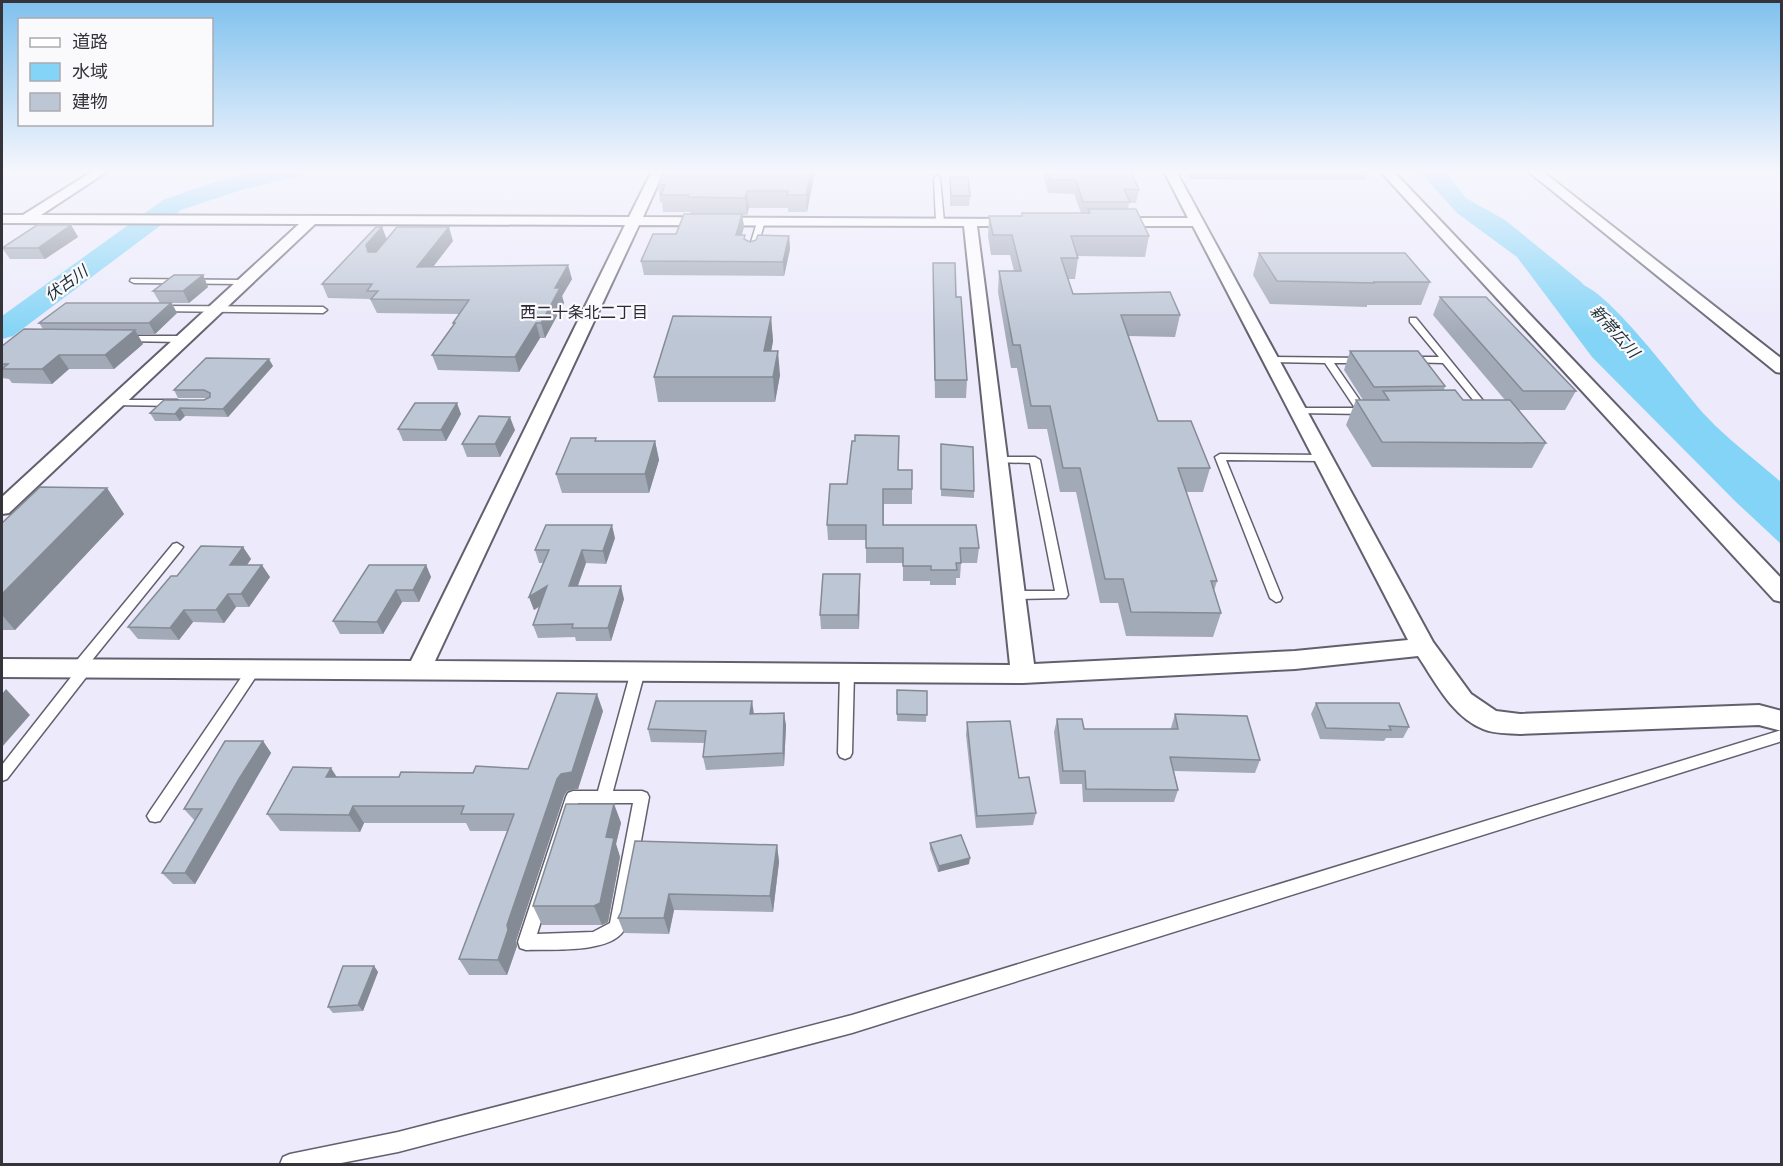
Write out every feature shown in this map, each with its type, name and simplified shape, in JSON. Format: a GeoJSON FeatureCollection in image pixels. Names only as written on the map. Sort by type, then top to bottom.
{"type":"FeatureCollection","features":[{"type":"Feature","properties":{"kind":"street"},"geometry":{"type":"LineString","coordinates":[[2,234],[16,225]]}},
{"type":"Feature","properties":{"kind":"street"},"geometry":{"type":"LineString","coordinates":[[2,508],[305,225]]}},
{"type":"Feature","properties":{"kind":"street"},"geometry":{"type":"LineString","coordinates":[[418,670],[632,225]]}},
{"type":"Feature","properties":{"kind":"street"},"geometry":{"type":"LineString","coordinates":[[970,225],[1023,674]]}},
{"type":"Feature","properties":{"kind":"street"},"geometry":{"type":"LineString","coordinates":[[1199,225],[1424,647],[1462,700],[1490,721],[1520,724],[1759,715],[1782,721]]}},
{"type":"Feature","properties":{"kind":"street"},"geometry":{"type":"LineString","coordinates":[[1438,225],[1782,594]]}},
{"type":"Feature","properties":{"kind":"street"},"geometry":{"type":"LineString","coordinates":[[1603,225],[1782,368]]}},
{"type":"Feature","properties":{"kind":"street"},"geometry":{"type":"LineString","coordinates":[[2,668],[1023,674],[1295,660],[1424,647]]}},
{"type":"Feature","properties":{"kind":"lane"},"geometry":{"type":"LineString","coordinates":[[752,252],[760,225]]}},
{"type":"Feature","properties":{"kind":"lane"},"geometry":{"type":"LineString","coordinates":[[134,281],[245,282]]}},
{"type":"Feature","properties":{"kind":"lane"},"geometry":{"type":"LineString","coordinates":[[147,308],[323,310]]}},
{"type":"Feature","properties":{"kind":"lane"},"geometry":{"type":"LineString","coordinates":[[1413,320],[1488,410],[1476,411]]}},
{"type":"Feature","properties":{"kind":"lane"},"geometry":{"type":"LineString","coordinates":[[115,339],[183,339]]}},
{"type":"Feature","properties":{"kind":"lane"},"geometry":{"type":"LineString","coordinates":[[1271,360],[1375,360]]}},
{"type":"Feature","properties":{"kind":"lane"},"geometry":{"type":"LineString","coordinates":[[1328,360],[1362,411]]}},
{"type":"Feature","properties":{"kind":"lane"},"geometry":{"type":"LineString","coordinates":[[1399,360],[1446,360]]}},
{"type":"Feature","properties":{"kind":"lane"},"geometry":{"type":"LineString","coordinates":[[115,403],[185,403]]}},
{"type":"Feature","properties":{"kind":"lane"},"geometry":{"type":"LineString","coordinates":[[1298,411],[1373,411]]}},
{"type":"Feature","properties":{"kind":"lane"},"geometry":{"type":"LineString","coordinates":[[1276,598],[1220,457],[1323,458]]}},
{"type":"Feature","properties":{"kind":"lane"},"geometry":{"type":"LineString","coordinates":[[998,460],[1035,460],[1062,595],[1014,595]]}},
{"type":"Feature","properties":{"kind":"lane"},"geometry":{"type":"LineString","coordinates":[[2,775],[177,547]]}},
{"type":"Feature","properties":{"kind":"lane"},"geometry":{"type":"LineString","coordinates":[[155,816],[254,669]]}},
{"type":"Feature","properties":{"kind":"lane"},"geometry":{"type":"LineString","coordinates":[[604,797],[638,671]]}},
{"type":"Feature","properties":{"kind":"lane"},"geometry":{"type":"LineString","coordinates":[[845,753],[847,672]]}},
{"type":"Feature","properties":{"kind":"lane"},"geometry":{"type":"LineString","coordinates":[[290,1164],[398,1142],[852,1024],[1782,735]]}},
{"type":"Feature","properties":{"kind":"lane"},"geometry":{"type":"LineString","coordinates":[[573,797],[604,797],[642,797],[616,928],[595,940],[526,942],[573,797]]}},
{"type":"Feature","properties":{"kind":"water"},"geometry":{"type":"Polygon","coordinates":[[[1474,225],[1512,225],[1580,281],[1613,315],[1630,360],[1781,495],[1781,544],[1592,357],[1517,257],[1474,225]]]}},
{"type":"Feature","properties":{"kind":"building"},"geometry":{"type":"Polygon","coordinates":[[[36,225],[70,225],[38,248],[2,248],[36,225]]]}},
{"type":"Feature","properties":{"kind":"building"},"geometry":{"type":"Polygon","coordinates":[[[679,225],[739,225],[736,235],[745,235],[744,239],[750,242],[756,240],[758,235],[789,236],[783,262],[641,261],[653,234],[676,234],[679,225]]]}},
{"type":"Feature","properties":{"kind":"building"},"geometry":{"type":"Polygon","coordinates":[[[991,225],[1144,225],[1149,236],[1071,236],[1078,258],[1061,258],[1073,294],[1170,292],[1180,315],[1121,315],[1158,421],[1191,421],[1210,468],[1178,468],[1217,581],[1211,581],[1221,613],[1131,612],[1123,579],[1105,579],[1080,468],[1063,468],[1050,406],[1031,406],[1020,345],[1013,345],[999,271],[1021,271],[1012,235],[993,235],[991,225]]]}},
{"type":"Feature","properties":{"kind":"building"},"geometry":{"type":"Polygon","coordinates":[[[376,227],[382,227],[366,245],[368,252],[376,252],[397,227],[449,227],[417,267],[568,265],[555,288],[560,288],[541,323],[536,323],[515,357],[432,355],[469,300],[371,299],[378,291],[367,291],[372,284],[322,284],[376,227]]]}},
{"type":"Feature","properties":{"kind":"building"},"geometry":{"type":"Polygon","coordinates":[[[1259,253],[1405,253],[1430,282],[1277,281],[1259,253]]]}},
{"type":"Feature","properties":{"kind":"building"},"geometry":{"type":"Polygon","coordinates":[[[933,263],[955,263],[956,297],[961,297],[967,380],[935,380],[933,263]]]}},
{"type":"Feature","properties":{"kind":"building"},"geometry":{"type":"Polygon","coordinates":[[[174,275],[203,275],[183,291],[153,291],[174,275]]]}},
{"type":"Feature","properties":{"kind":"building"},"geometry":{"type":"Polygon","coordinates":[[[1440,297],[1486,297],[1576,391],[1523,391],[1440,297]]]}},
{"type":"Feature","properties":{"kind":"building"},"geometry":{"type":"Polygon","coordinates":[[[66,303],[171,303],[149,323],[39,323],[66,303]]]}},
{"type":"Feature","properties":{"kind":"building"},"geometry":{"type":"Polygon","coordinates":[[[673,316],[771,317],[764,351],[778,351],[773,377],[654,377],[673,316]]]}},
{"type":"Feature","properties":{"kind":"building"},"geometry":{"type":"Polygon","coordinates":[[[24,329],[135,330],[105,355],[59,355],[42,369],[2,369],[8,364],[2,364],[2,346],[24,329]]]}},
{"type":"Feature","properties":{"kind":"building"},"geometry":{"type":"Polygon","coordinates":[[[1350,351],[1418,351],[1445,386],[1374,387],[1350,351]]]}},
{"type":"Feature","properties":{"kind":"building"},"geometry":{"type":"Polygon","coordinates":[[[206,358],[269,359],[223,409],[180,408],[175,414],[150,413],[164,400],[204,400],[210,397],[210,393],[204,390],[174,390],[206,358]]]}},
{"type":"Feature","properties":{"kind":"building"},"geometry":{"type":"Polygon","coordinates":[[[1455,390],[1463,400],[1510,400],[1546,443],[1382,442],[1356,400],[1389,400],[1383,391],[1455,390]]]}},
{"type":"Feature","properties":{"kind":"building"},"geometry":{"type":"Polygon","coordinates":[[[415,403],[457,403],[441,430],[398,429],[415,403]]]}},
{"type":"Feature","properties":{"kind":"building"},"geometry":{"type":"Polygon","coordinates":[[[479,416],[510,417],[495,444],[462,444],[479,416]]]}},
{"type":"Feature","properties":{"kind":"building"},"geometry":{"type":"Polygon","coordinates":[[[855,435],[899,436],[898,470],[912,470],[912,489],[883,489],[883,525],[976,525],[979,548],[960,548],[961,563],[956,563],[957,570],[931,570],[931,566],[903,566],[903,548],[866,548],[866,525],[827,525],[830,484],[847,484],[852,441],[855,441],[855,435]]]}},
{"type":"Feature","properties":{"kind":"building"},"geometry":{"type":"Polygon","coordinates":[[[571,438],[596,438],[595,441],[655,441],[645,474],[556,474],[571,438]]]}},
{"type":"Feature","properties":{"kind":"building"},"geometry":{"type":"Polygon","coordinates":[[[941,444],[973,447],[974,491],[941,489],[941,444]]]}},
{"type":"Feature","properties":{"kind":"building"},"geometry":{"type":"Polygon","coordinates":[[[40,487],[107,488],[2,594],[2,523],[40,487]]]}},
{"type":"Feature","properties":{"kind":"building"},"geometry":{"type":"Polygon","coordinates":[[[546,525],[612,525],[603,551],[582,550],[569,586],[621,586],[608,628],[572,628],[573,624],[533,625],[547,586],[529,597],[549,550],[535,550],[546,525]]]}},
{"type":"Feature","properties":{"kind":"building"},"geometry":{"type":"Polygon","coordinates":[[[201,546],[243,547],[230,565],[262,565],[241,594],[228,594],[216,610],[184,610],[170,628],[128,627],[171,576],[177,576],[201,546]]]}},
{"type":"Feature","properties":{"kind":"building"},"geometry":{"type":"Polygon","coordinates":[[[369,565],[426,565],[413,590],[396,590],[377,622],[333,621],[369,565]]]}},
{"type":"Feature","properties":{"kind":"building"},"geometry":{"type":"Polygon","coordinates":[[[823,574],[860,574],[858,615],[820,615],[823,574]]]}},
{"type":"Feature","properties":{"kind":"building"},"geometry":{"type":"Polygon","coordinates":[[[897,690],[927,691],[927,715],[897,714],[897,690]]]}},
{"type":"Feature","properties":{"kind":"building"},"geometry":{"type":"Polygon","coordinates":[[[557,693],[597,694],[572,772],[561,774],[557,779],[507,925],[508,930],[498,960],[459,959],[514,814],[461,814],[464,806],[353,806],[349,815],[267,814],[293,767],[331,768],[326,777],[399,777],[401,772],[473,773],[476,766],[528,769],[557,693]]]}},
{"type":"Feature","properties":{"kind":"building"},"geometry":{"type":"Polygon","coordinates":[[[656,701],[752,701],[750,714],[784,713],[783,753],[703,757],[706,731],[648,729],[656,701]]]}},
{"type":"Feature","properties":{"kind":"building"},"geometry":{"type":"Polygon","coordinates":[[[1316,703],[1399,703],[1409,727],[1389,726],[1391,730],[1326,728],[1316,703]]]}},
{"type":"Feature","properties":{"kind":"building"},"geometry":{"type":"Polygon","coordinates":[[[1175,714],[1247,716],[1260,760],[1170,757],[1178,790],[1086,789],[1085,771],[1063,771],[1057,719],[1082,719],[1084,729],[1178,729],[1175,714]]]}},
{"type":"Feature","properties":{"kind":"building"},"geometry":{"type":"Polygon","coordinates":[[[1010,721],[1019,778],[1029,777],[1036,813],[977,816],[967,722],[1010,721]]]}},
{"type":"Feature","properties":{"kind":"building"},"geometry":{"type":"Polygon","coordinates":[[[225,741],[263,741],[185,873],[162,873],[202,809],[184,809],[225,741]]]}},
{"type":"Feature","properties":{"kind":"building"},"geometry":{"type":"Polygon","coordinates":[[[566,804],[614,804],[606,837],[614,838],[600,903],[594,906],[533,906],[566,804]]]}},
{"type":"Feature","properties":{"kind":"building"},"geometry":{"type":"Polygon","coordinates":[[[961,835],[970,858],[939,866],[930,843],[961,835]]]}},
{"type":"Feature","properties":{"kind":"building"},"geometry":{"type":"Polygon","coordinates":[[[635,841],[777,845],[770,896],[669,894],[664,918],[618,918],[635,841]]]}},
{"type":"Feature","properties":{"kind":"building"},"geometry":{"type":"Polygon","coordinates":[[[343,966],[374,966],[358,1005],[328,1007],[343,966]]]}},
{"type":"Feature","properties":{"kind":"waterway","name":"伏古川"},"geometry":{"type":"LineString","coordinates":[[2,330],[144,225]]}},
{"type":"Feature","properties":{"kind":"waterway","name":"新帯広川"},"geometry":{"type":"LineString","coordinates":[[1580,293],[1618,331],[1695,425],[1782,504]]}},
{"type":"Feature","properties":{"kind":"district","name":"西二十条北二丁目"},"geometry":{"type":"Point","coordinates":[584,312]}}]}
